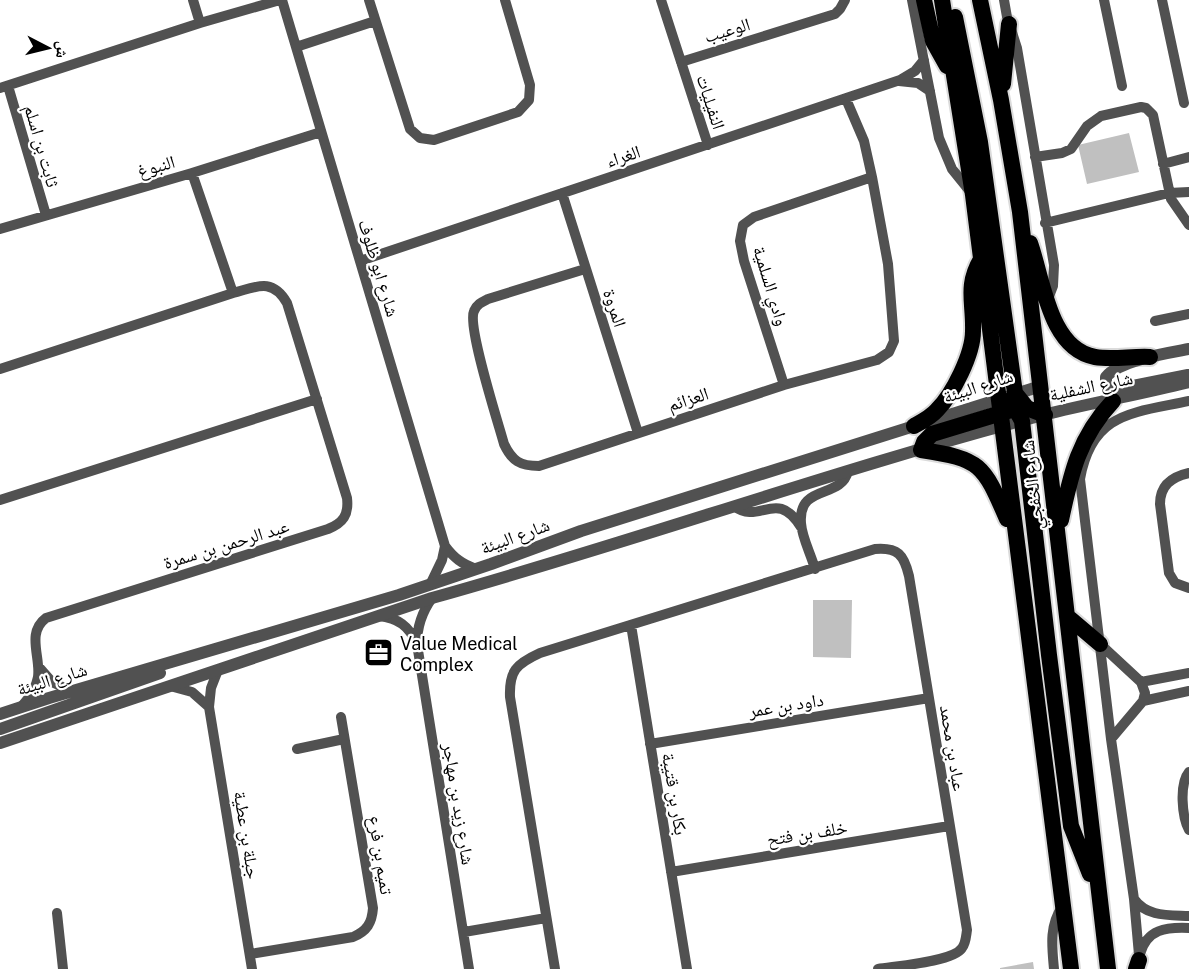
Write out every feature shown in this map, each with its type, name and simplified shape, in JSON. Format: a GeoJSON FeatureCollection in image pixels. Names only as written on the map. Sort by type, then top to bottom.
{"type":"FeatureCollection","features":[{"type":"Feature","properties":{"kind":"highway"},"geometry":{"type":"LineString","coordinates":[[924,0],[933,41],[953,77]]}},
{"type":"Feature","properties":{"kind":"highway","name":"شارع الخفجي"},"geometry":{"type":"LineString","coordinates":[[942,0],[981,258],[1011,410],[1015,537],[1071,969]]}},
{"type":"Feature","properties":{"kind":"highway"},"geometry":{"type":"LineString","coordinates":[[952,0],[980,142],[1011,410],[1071,826],[1099,895]]}},
{"type":"Feature","properties":{"kind":"highway","name":"شارع الخفجي"},"geometry":{"type":"LineString","coordinates":[[980,0],[1001,100],[1020,212],[1108,969]]}},
{"type":"Feature","properties":{"kind":"highway"},"geometry":{"type":"LineString","coordinates":[[1001,100],[1009,24]]}},
{"type":"Feature","properties":{"kind":"highway"},"geometry":{"type":"LineString","coordinates":[[1020,212],[1057,328],[1069,344],[1084,354],[1095,357],[1150,357]]}},
{"type":"Feature","properties":{"kind":"highway"},"geometry":{"type":"LineString","coordinates":[[914,426],[930,417],[943,404],[968,357],[974,330],[971,286],[981,258]]}},
{"type":"Feature","properties":{"kind":"highway"},"geometry":{"type":"LineString","coordinates":[[1015,537],[991,481],[974,462],[921,450],[924,442],[933,434],[1011,410],[1034,397],[1041,386]]}},
{"type":"Feature","properties":{"kind":"highway"},"geometry":{"type":"LineString","coordinates":[[1057,536],[1069,479],[1077,454],[1096,420],[1113,401]]}},
{"type":"Feature","properties":{"kind":"highway"},"geometry":{"type":"LineString","coordinates":[[1011,410],[1045,415]]}},
{"type":"Feature","properties":{"kind":"highway"},"geometry":{"type":"LineString","coordinates":[[1067,616],[1100,644]]}},
{"type":"Feature","properties":{"kind":"street"},"geometry":{"type":"LineString","coordinates":[[193,0],[200,22]]}},
{"type":"Feature","properties":{"kind":"street","name":"ثابت بن اسلم"},"geometry":{"type":"LineString","coordinates":[[46,215],[4,87],[200,22],[281,0]]}},
{"type":"Feature","properties":{"kind":"street","name":"شارع ابو ظلوف"},"geometry":{"type":"LineString","coordinates":[[281,0],[445,546]]}},
{"type":"Feature","properties":{"kind":"street"},"geometry":{"type":"LineString","coordinates":[[369,0],[410,129],[420,138],[434,140],[518,112],[529,100],[530,85],[505,0]]}},
{"type":"Feature","properties":{"kind":"street","name":"النفيليات"},"geometry":{"type":"LineString","coordinates":[[661,0],[708,145]]}},
{"type":"Feature","properties":{"kind":"street","name":"الوعيب"},"geometry":{"type":"LineString","coordinates":[[681,62],[835,14],[845,0]]}},
{"type":"Feature","properties":{"kind":"street"},"geometry":{"type":"LineString","coordinates":[[912,0],[944,154],[957,176],[973,195]]}},
{"type":"Feature","properties":{"kind":"street"},"geometry":{"type":"LineString","coordinates":[[1004,0],[1017,48],[1054,272],[1053,286],[1048,299]]}},
{"type":"Feature","properties":{"kind":"street"},"geometry":{"type":"LineString","coordinates":[[1104,0],[1122,86]]}},
{"type":"Feature","properties":{"kind":"street"},"geometry":{"type":"LineString","coordinates":[[1162,0],[1183,70],[1185,103]]}},
{"type":"Feature","properties":{"kind":"street"},"geometry":{"type":"LineString","coordinates":[[296,47],[375,21]]}},
{"type":"Feature","properties":{"kind":"street","name":"الغراء"},"geometry":{"type":"LineString","coordinates":[[360,261],[846,99],[909,75],[924,60]]}},
{"type":"Feature","properties":{"kind":"street"},"geometry":{"type":"LineString","coordinates":[[896,81],[918,83],[930,91]]}},
{"type":"Feature","properties":{"kind":"street","name":"العزائم"},"geometry":{"type":"LineString","coordinates":[[585,268],[488,299],[480,303],[473,312],[474,332],[504,444],[509,454],[518,463],[526,466],[539,465],[784,385],[877,360],[889,352],[894,341],[888,264],[864,141],[846,99]]}},
{"type":"Feature","properties":{"kind":"street"},"geometry":{"type":"LineString","coordinates":[[1035,157],[1062,153],[1071,149],[1087,126],[1101,116],[1143,107],[1153,115],[1169,193],[1176,208],[1189,225]]}},
{"type":"Feature","properties":{"kind":"street","name":"النبوغ"},"geometry":{"type":"LineString","coordinates":[[0,229],[192,173],[321,132]]}},
{"type":"Feature","properties":{"kind":"street"},"geometry":{"type":"LineString","coordinates":[[1163,164],[1189,158]]}},
{"type":"Feature","properties":{"kind":"street"},"geometry":{"type":"LineString","coordinates":[[192,173],[233,294]]}},
{"type":"Feature","properties":{"kind":"street","name":"وادي السلمية"},"geometry":{"type":"LineString","coordinates":[[784,385],[744,261],[740,241],[742,225],[754,217],[872,177]]}},
{"type":"Feature","properties":{"kind":"street"},"geometry":{"type":"LineString","coordinates":[[1045,223],[1169,193],[1189,192]]}},
{"type":"Feature","properties":{"kind":"street","name":"المروة"},"geometry":{"type":"LineString","coordinates":[[562,193],[638,433]]}},
{"type":"Feature","properties":{"kind":"street","name":"عبد الرحمن بن سمرة"},"geometry":{"type":"LineString","coordinates":[[0,369],[233,294],[268,285],[276,288],[287,303],[347,498],[348,508],[345,518],[337,525],[45,618],[37,627],[35,635],[38,666],[34,688],[22,706]]}},
{"type":"Feature","properties":{"kind":"street"},"geometry":{"type":"LineString","coordinates":[[1155,321],[1189,314]]}},
{"type":"Feature","properties":{"kind":"street","name":"شارع الشفلية"},"geometry":{"type":"LineString","coordinates":[[1189,349],[1150,357],[1114,369],[1106,376],[1106,382],[1108,387],[1118,389],[1189,375]]}},
{"type":"Feature","properties":{"kind":"street","name":"شارع الشفلية"},"geometry":{"type":"LineString","coordinates":[[1045,415],[1189,382]]}},
{"type":"Feature","properties":{"kind":"street"},"geometry":{"type":"LineString","coordinates":[[0,500],[316,399]]}},
{"type":"Feature","properties":{"kind":"street"},"geometry":{"type":"LineString","coordinates":[[1138,966],[1134,899],[1111,739],[1080,488],[1082,471],[1091,446],[1106,425],[1116,418],[1189,401]]}},
{"type":"Feature","properties":{"kind":"street","name":"شارع البيئة"},"geometry":{"type":"LineString","coordinates":[[0,714],[430,585],[581,531],[914,426],[1011,410]]}},
{"type":"Feature","properties":{"kind":"street","name":"شارع البيئة"},"geometry":{"type":"LineString","coordinates":[[0,743],[432,598],[500,580],[921,450]]}},
{"type":"Feature","properties":{"kind":"street"},"geometry":{"type":"LineString","coordinates":[[815,569],[802,527],[802,513],[809,498],[818,492],[840,485],[847,477],[848,471]]}},
{"type":"Feature","properties":{"kind":"street"},"geometry":{"type":"LineString","coordinates":[[1189,473],[1175,477],[1167,484],[1161,493],[1160,504],[1169,573],[1175,583],[1189,588]]}},
{"type":"Feature","properties":{"kind":"street"},"geometry":{"type":"LineString","coordinates":[[734,506],[749,513],[773,508],[784,509],[792,514],[802,527]]}},
{"type":"Feature","properties":{"kind":"street"},"geometry":{"type":"LineString","coordinates":[[445,546],[458,560],[476,569]]}},
{"type":"Feature","properties":{"kind":"street"},"geometry":{"type":"LineString","coordinates":[[430,585],[440,566],[445,546]]}},
{"type":"Feature","properties":{"kind":"street","name":"عباد بن محمد"},"geometry":{"type":"LineString","coordinates":[[555,969],[512,709],[510,681],[513,671],[529,658],[875,549],[893,550],[900,554],[906,563],[967,930],[963,948],[950,957],[878,969]]}},
{"type":"Feature","properties":{"kind":"street","name":"شارع زيد بن مهاجر"},"geometry":{"type":"LineString","coordinates":[[432,598],[419,624],[417,644],[469,969]]}},
{"type":"Feature","properties":{"kind":"street"},"geometry":{"type":"LineString","coordinates":[[379,616],[403,624],[409,629],[417,644]]}},
{"type":"Feature","properties":{"kind":"street","name":"بكار بن قتيبة"},"geometry":{"type":"LineString","coordinates":[[631,625],[687,969]]}},
{"type":"Feature","properties":{"kind":"street"},"geometry":{"type":"LineString","coordinates":[[1100,644],[1141,682],[1146,693],[1143,701],[1111,739]]}},
{"type":"Feature","properties":{"kind":"street"},"geometry":{"type":"LineString","coordinates":[[0,729],[161,673],[181,659]]}},
{"type":"Feature","properties":{"kind":"street"},"geometry":{"type":"LineString","coordinates":[[38,666],[52,682],[71,691]]}},
{"type":"Feature","properties":{"kind":"street","name":"جبلة بن عطية"},"geometry":{"type":"LineString","coordinates":[[218,670],[209,707],[252,969]]}},
{"type":"Feature","properties":{"kind":"street"},"geometry":{"type":"LineString","coordinates":[[1141,682],[1189,673]]}},
{"type":"Feature","properties":{"kind":"street"},"geometry":{"type":"LineString","coordinates":[[170,686],[192,692],[209,707]]}},
{"type":"Feature","properties":{"kind":"street"},"geometry":{"type":"LineString","coordinates":[[1143,701],[1189,691]]}},
{"type":"Feature","properties":{"kind":"street","name":"داود بن عمر"},"geometry":{"type":"LineString","coordinates":[[650,744],[928,698]]}},
{"type":"Feature","properties":{"kind":"street","name":"تميم بن فرع"},"geometry":{"type":"LineString","coordinates":[[250,954],[353,936],[362,933],[372,918],[373,908],[342,717]]}},
{"type":"Feature","properties":{"kind":"street"},"geometry":{"type":"LineString","coordinates":[[297,749],[344,738]]}},
{"type":"Feature","properties":{"kind":"street"},"geometry":{"type":"LineString","coordinates":[[1189,772],[1184,778],[1182,789],[1185,820],[1189,830]]}},
{"type":"Feature","properties":{"kind":"street","name":"خلف بن فتح"},"geometry":{"type":"LineString","coordinates":[[670,872],[949,826]]}},
{"type":"Feature","properties":{"kind":"street"},"geometry":{"type":"LineString","coordinates":[[1134,899],[1140,906],[1153,913],[1189,916]]}},
{"type":"Feature","properties":{"kind":"street","name":"شارع الخفجي"},"geometry":{"type":"LineString","coordinates":[[1054,969],[1052,932],[1062,907]]}},
{"type":"Feature","properties":{"kind":"street"},"geometry":{"type":"LineString","coordinates":[[57,914],[63,969]]}},
{"type":"Feature","properties":{"kind":"street"},"geometry":{"type":"LineString","coordinates":[[464,932],[546,918]]}},
{"type":"Feature","properties":{"kind":"street"},"geometry":{"type":"LineString","coordinates":[[1138,966],[1142,946],[1151,934],[1165,928],[1189,928]]}},
{"type":"Feature","properties":{"kind":"building"},"geometry":{"type":"Polygon","coordinates":[[[1129,133],[1139,172],[1087,184],[1078,145],[1129,133]]]}},
{"type":"Feature","properties":{"kind":"building"},"geometry":{"type":"Polygon","coordinates":[[[813,600],[852,600],[851,658],[813,657],[813,600]]]}},
{"type":"Feature","properties":{"kind":"building"},"geometry":{"type":"Polygon","coordinates":[[[1033,962],[1034,969],[1000,969],[1000,968],[1033,962]]]}},
{"type":"Feature","properties":{"kind":"place","name":"Value Medical Complex"},"geometry":{"type":"Point","coordinates":[379,653]}}]}
